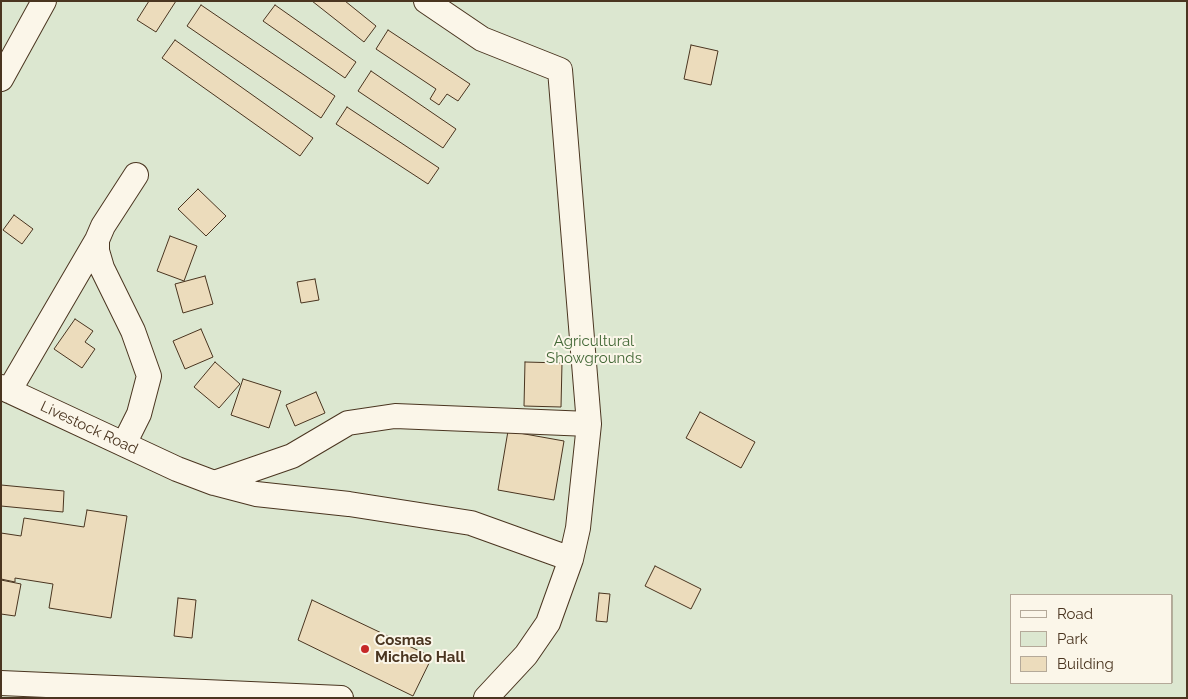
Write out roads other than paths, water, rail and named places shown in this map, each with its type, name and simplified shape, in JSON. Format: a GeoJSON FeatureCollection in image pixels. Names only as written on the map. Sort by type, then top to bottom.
{"type":"FeatureCollection","features":[{"type":"Feature","properties":{"kind":"lane"},"geometry":{"type":"LineString","coordinates":[[1,79],[44,1]]}},
{"type":"Feature","properties":{"kind":"lane"},"geometry":{"type":"LineString","coordinates":[[426,1],[482,39],[560,70],[589,424],[578,528],[572,559],[548,623],[526,655],[486,698]]}},
{"type":"Feature","properties":{"kind":"lane"},"geometry":{"type":"LineString","coordinates":[[5,389],[136,174]]}},
{"type":"Feature","properties":{"kind":"lane"},"geometry":{"type":"LineString","coordinates":[[97,240],[97,251],[102,268],[133,331],[149,376],[139,414],[124,444]]}},
{"type":"Feature","properties":{"kind":"lane","name":"Livestock Road"},"geometry":{"type":"LineString","coordinates":[[5,389],[177,469],[214,483],[256,494],[349,504],[471,523],[572,559]]}},
{"type":"Feature","properties":{"kind":"lane"},"geometry":{"type":"LineString","coordinates":[[214,483],[292,456],[348,423],[358,421],[395,416],[589,424]]}},
{"type":"Feature","properties":{"kind":"lane"},"geometry":{"type":"LineString","coordinates":[[1,683],[341,698]]}},
{"type":"Feature","properties":{"kind":"place","name":"Cosmas Michelo Hall"},"geometry":{"type":"Point","coordinates":[365,649]}},
{"type":"Feature","properties":{"kind":"park label","name":"Agricultural Showgrounds"},"geometry":{"type":"Point","coordinates":[594,350]}}]}
